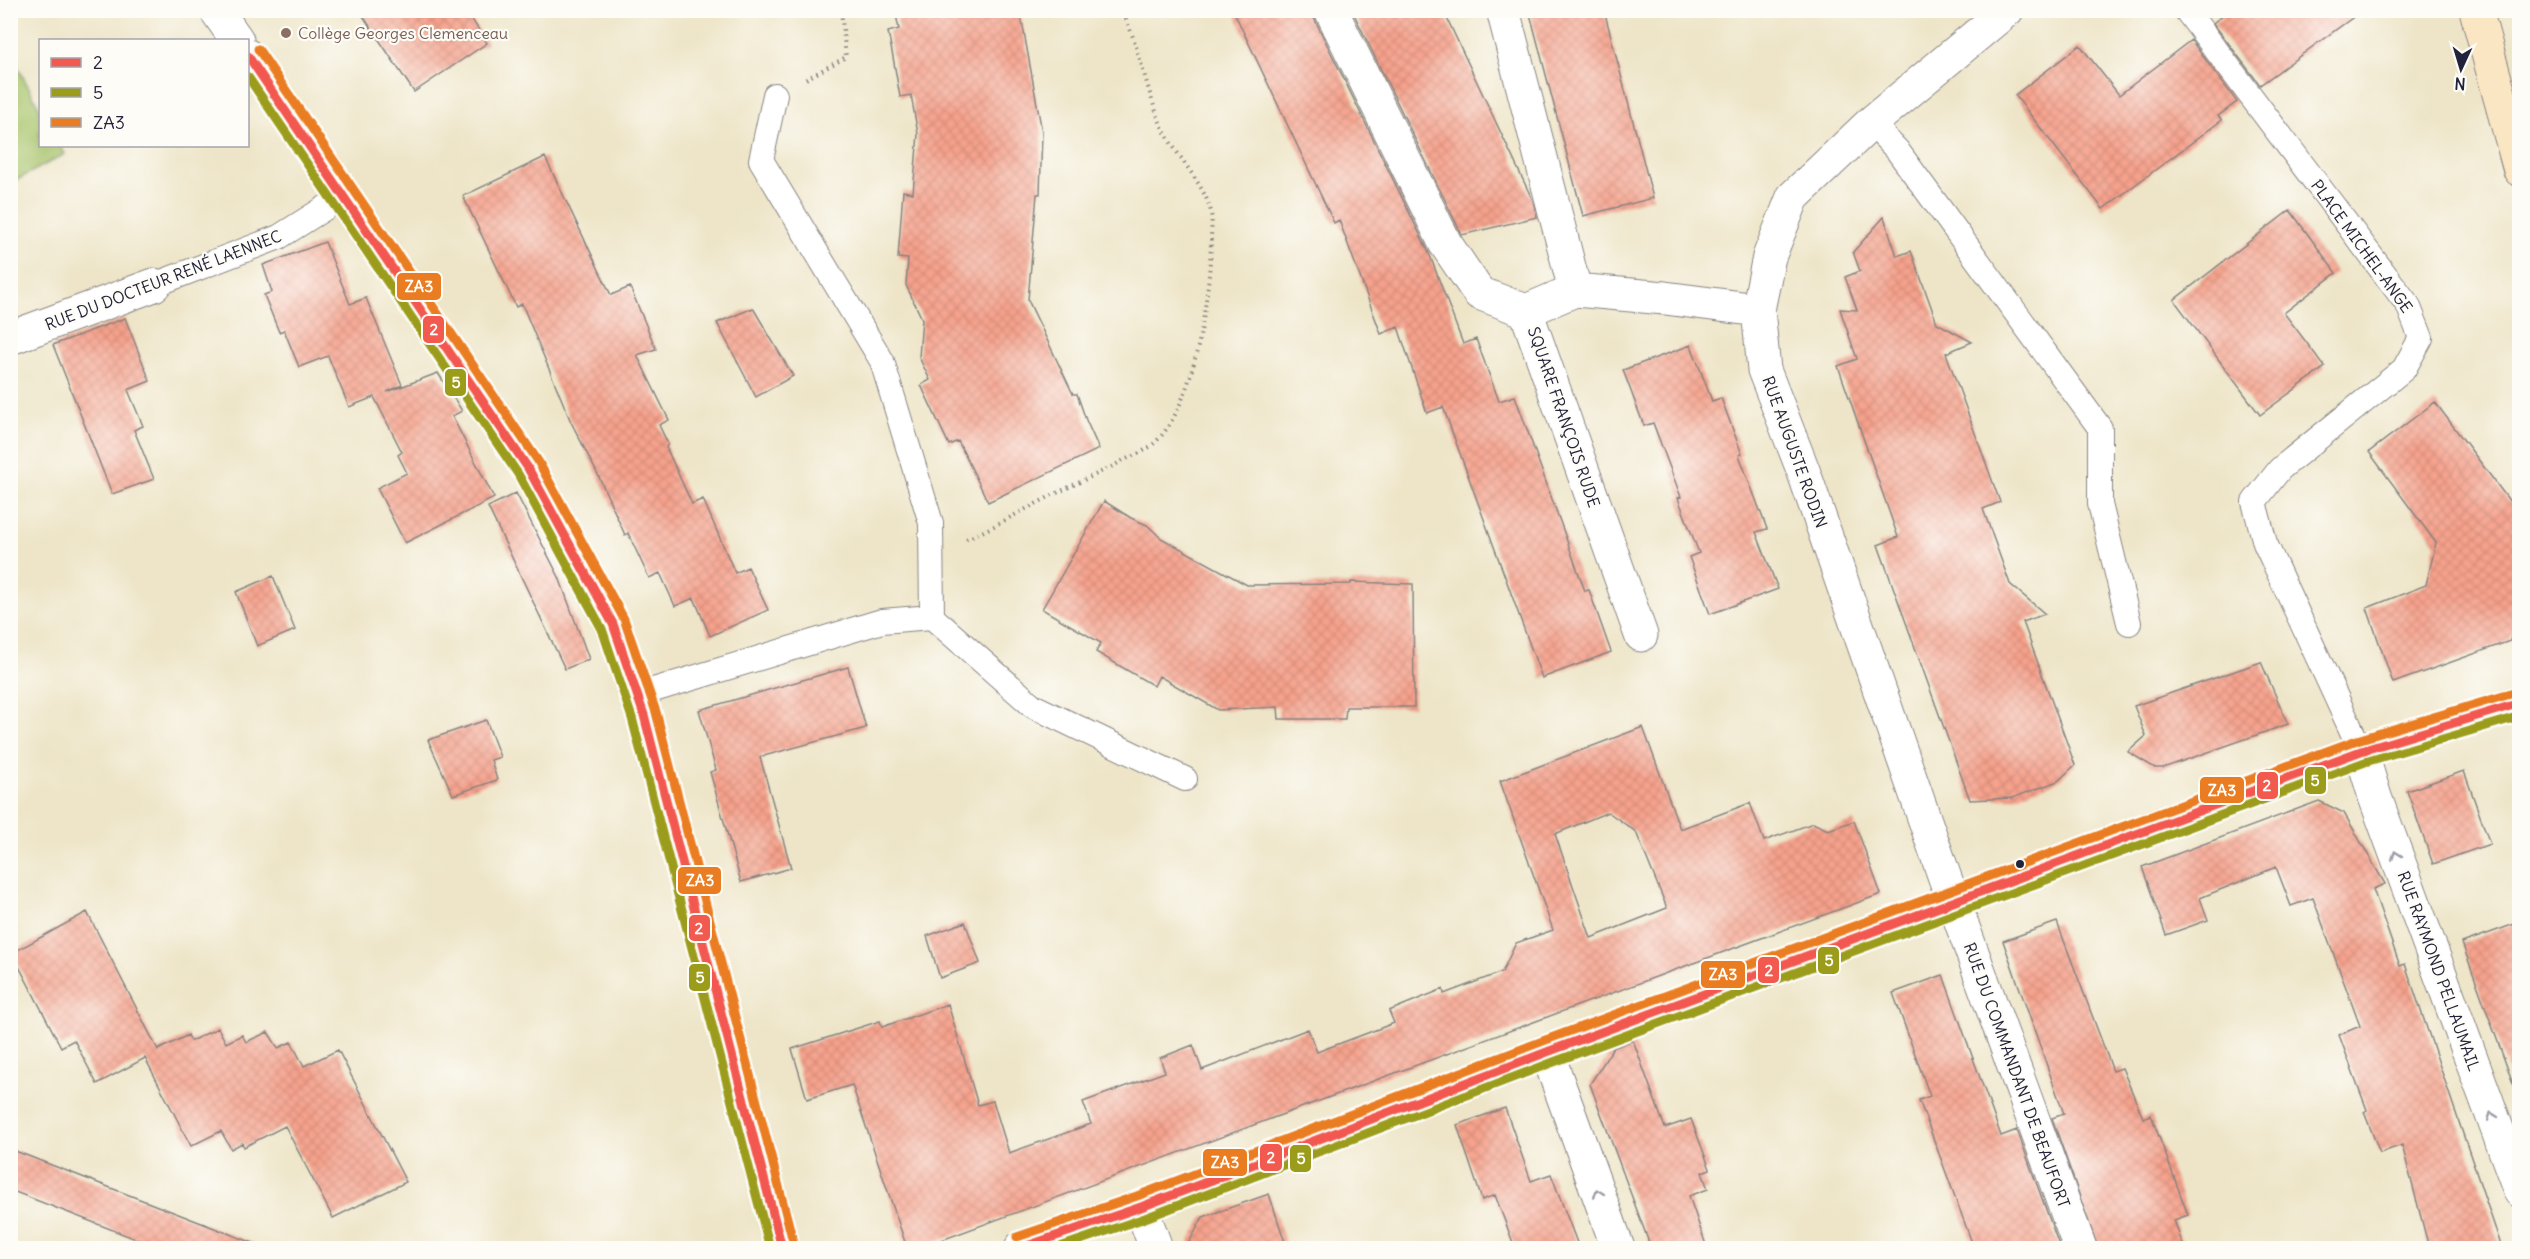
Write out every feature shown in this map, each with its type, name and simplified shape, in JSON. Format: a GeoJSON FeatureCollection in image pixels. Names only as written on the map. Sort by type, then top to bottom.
{"type":"FeatureCollection","features":[{"type":"Feature","properties":{"kind":"main road"},"geometry":{"type":"LineString","coordinates":[[2476,10],[2520,170]]}},
{"type":"Feature","properties":{"kind":"street"},"geometry":{"type":"LineString","coordinates":[[216,10],[236,39]]}},
{"type":"Feature","properties":{"kind":"street","name":"SQUARE FRANÇOIS RUDE"},"geometry":{"type":"LineString","coordinates":[[1331,10],[1445,243],[1479,293],[1526,311],[1641,635]]}},
{"type":"Feature","properties":{"kind":"street"},"geometry":{"type":"LineString","coordinates":[[1503,10],[1575,290]]}},
{"type":"Feature","properties":{"kind":"street","name":"RUE AUGUSTE RODIN"},"geometry":{"type":"LineString","coordinates":[[1954,903],[1803,470],[1764,370],[1758,310],[1769,257],[1793,197],[1871,123],[2007,10]]}},
{"type":"Feature","properties":{"kind":"street"},"geometry":{"type":"LineString","coordinates":[[249,57],[528,468],[613,624],[637,695],[782,1248]]}},
{"type":"Feature","properties":{"kind":"street","name":"RUE DU DOCTEUR RENÉ LAENNEC"},"geometry":{"type":"LineString","coordinates":[[10,338],[154,285]]}},
{"type":"Feature","properties":{"kind":"street"},"geometry":{"type":"LineString","coordinates":[[1526,311],[1575,290],[1665,298],[1758,310]]}},
{"type":"Feature","properties":{"kind":"street"},"geometry":{"type":"LineString","coordinates":[[1021,1248],[1141,1207],[1547,1052],[2361,751],[2520,703]]}},
{"type":"Feature","properties":{"kind":"street","name":"RUE RAYMOND PELLAUMAIL"},"geometry":{"type":"LineString","coordinates":[[2361,751],[2374,797],[2520,1191]]}},
{"type":"Feature","properties":{"kind":"street","name":"RUE DU COMMANDANT DE BEAUFORT"},"geometry":{"type":"LineString","coordinates":[[1954,903],[2080,1248]]}},
{"type":"Feature","properties":{"kind":"street"},"geometry":{"type":"LineString","coordinates":[[1547,1052],[1618,1248]]}},
{"type":"Feature","properties":{"kind":"street"},"geometry":{"type":"LineString","coordinates":[[1141,1207],[1156,1248]]}},
{"type":"Feature","properties":{"kind":"lane","name":"PLACE MICHEL-ANGE"},"geometry":{"type":"LineString","coordinates":[[2186,10],[2408,305],[2421,338],[2404,369],[2280,469],[2254,502],[2265,543],[2361,751]]}},
{"type":"Feature","properties":{"kind":"lane"},"geometry":{"type":"LineString","coordinates":[[776,95],[761,159],[882,361],[931,523],[932,617]]}},
{"type":"Feature","properties":{"kind":"lane"},"geometry":{"type":"LineString","coordinates":[[1871,123],[1897,150],[2100,428],[2100,504],[2129,622]]}},
{"type":"Feature","properties":{"kind":"lane","name":"RUE DU DOCTEUR RENÉ LAENNEC"},"geometry":{"type":"LineString","coordinates":[[154,285],[279,237],[344,196]]}},
{"type":"Feature","properties":{"kind":"lane"},"geometry":{"type":"LineString","coordinates":[[637,695],[882,621],[932,617],[1033,706],[1185,779]]}},
{"type":"Feature","properties":{"kind":"path"},"geometry":{"type":"LineString","coordinates":[[776,95],[846,57],[842,10]]}},
{"type":"Feature","properties":{"kind":"path"},"geometry":{"type":"LineString","coordinates":[[931,552],[1018,516],[1046,499],[1151,446],[1165,432],[1181,402],[1206,309],[1210,268],[1210,210],[1202,190],[1174,152],[1160,122],[1122,10]]}},
{"type":"Feature","properties":{"kind":"green space"},"geometry":{"type":"Polygon","coordinates":[[[11,54],[39,107],[39,147],[61,147],[65,154],[11,183],[11,54]]]}},
{"type":"Feature","properties":{"kind":"building"},"geometry":{"type":"Polygon","coordinates":[[[359,10],[466,10],[487,43],[414,92],[359,10]]]}},
{"type":"Feature","properties":{"kind":"building"},"geometry":{"type":"Polygon","coordinates":[[[895,10],[1020,10],[1042,132],[1040,194],[1037,194],[1028,300],[1073,394],[1077,394],[1099,449],[988,502],[958,441],[949,445],[921,385],[930,380],[919,357],[922,319],[906,285],[908,259],[898,258],[903,191],[913,193],[918,134],[911,95],[900,97],[888,32],[899,29],[895,10]]]}},
{"type":"Feature","properties":{"kind":"building"},"geometry":{"type":"Polygon","coordinates":[[[1233,10],[1313,10],[1314,18],[1429,253],[1463,344],[1476,339],[1499,401],[1515,396],[1585,591],[1589,590],[1611,652],[1542,678],[1443,407],[1427,413],[1398,327],[1381,334],[1339,220],[1334,223],[1233,10]]]}},
{"type":"Feature","properties":{"kind":"building"},"geometry":{"type":"Polygon","coordinates":[[[1352,10],[1443,10],[1533,201],[1537,217],[1462,235],[1352,10]]]}},
{"type":"Feature","properties":{"kind":"building"},"geometry":{"type":"Polygon","coordinates":[[[1529,10],[1604,10],[1653,198],[1583,216],[1529,10]]]}},
{"type":"Feature","properties":{"kind":"building"},"geometry":{"type":"Polygon","coordinates":[[[2229,10],[2363,10],[2260,85],[2213,23],[2229,10]]]}},
{"type":"Feature","properties":{"kind":"building"},"geometry":{"type":"Polygon","coordinates":[[[2191,40],[2237,102],[2218,116],[2222,120],[2103,209],[2015,95],[2080,45],[2119,95],[2191,40]]]}},
{"type":"Feature","properties":{"kind":"building"},"geometry":{"type":"Polygon","coordinates":[[[545,157],[611,295],[630,287],[656,349],[637,355],[669,420],[659,425],[668,444],[666,447],[692,504],[703,499],[735,573],[748,567],[768,610],[710,636],[694,598],[675,606],[660,573],[649,578],[628,533],[625,535],[571,422],[522,304],[516,307],[463,196],[545,157]]]}},
{"type":"Feature","properties":{"kind":"building"},"geometry":{"type":"Polygon","coordinates":[[[2290,210],[2336,273],[2284,313],[2325,367],[2260,415],[2174,300],[2290,210]]]}},
{"type":"Feature","properties":{"kind":"building"},"geometry":{"type":"Polygon","coordinates":[[[1884,217],[1897,256],[1911,251],[1937,323],[1972,342],[1946,353],[2000,502],[1983,509],[2010,584],[2045,614],[2023,622],[2075,765],[2058,781],[2012,798],[1970,800],[1878,545],[1898,537],[1838,366],[1857,359],[1840,309],[1857,310],[1845,277],[1860,271],[1853,252],[1884,217]]]}},
{"type":"Feature","properties":{"kind":"building"},"geometry":{"type":"Polygon","coordinates":[[[325,242],[350,304],[366,298],[402,385],[387,392],[438,373],[462,411],[452,416],[494,498],[405,543],[377,488],[407,473],[398,455],[402,452],[374,397],[349,407],[328,356],[299,367],[284,330],[279,332],[264,295],[272,292],[263,265],[325,242]]]}},
{"type":"Feature","properties":{"kind":"building"},"geometry":{"type":"Polygon","coordinates":[[[753,308],[793,376],[756,397],[717,323],[753,308]]]}},
{"type":"Feature","properties":{"kind":"building"},"geometry":{"type":"Polygon","coordinates":[[[125,318],[150,381],[128,390],[143,426],[134,430],[154,479],[112,494],[53,345],[125,318]]]}},
{"type":"Feature","properties":{"kind":"building"},"geometry":{"type":"Polygon","coordinates":[[[1691,345],[1712,401],[1721,398],[1742,454],[1739,455],[1767,529],[1756,532],[1778,589],[1710,614],[1689,557],[1699,553],[1678,498],[1681,497],[1653,423],[1644,426],[1623,370],[1691,345]]]}},
{"type":"Feature","properties":{"kind":"building"},"geometry":{"type":"Polygon","coordinates":[[[2435,402],[2520,515],[2520,602],[2510,641],[2393,683],[2367,608],[2426,585],[2436,543],[2369,452],[2435,402]]]}},
{"type":"Feature","properties":{"kind":"building"},"geometry":{"type":"Polygon","coordinates":[[[516,493],[559,577],[589,659],[565,669],[488,507],[516,493]]]}},
{"type":"Feature","properties":{"kind":"building"},"geometry":{"type":"Polygon","coordinates":[[[1104,501],[1147,525],[1161,538],[1247,585],[1351,584],[1351,582],[1413,584],[1414,707],[1346,707],[1345,719],[1279,719],[1278,707],[1218,710],[1159,676],[1154,686],[1096,652],[1101,643],[1042,609],[1104,501]]]}},
{"type":"Feature","properties":{"kind":"building"},"geometry":{"type":"Polygon","coordinates":[[[273,576],[295,630],[257,646],[236,592],[273,576]]]}},
{"type":"Feature","properties":{"kind":"building"},"geometry":{"type":"Polygon","coordinates":[[[2261,662],[2288,724],[2163,768],[2155,768],[2128,752],[2146,736],[2134,706],[2261,662]]]}},
{"type":"Feature","properties":{"kind":"building"},"geometry":{"type":"Polygon","coordinates":[[[848,667],[866,728],[760,757],[791,868],[741,882],[710,772],[716,770],[699,710],[848,667]]]}},
{"type":"Feature","properties":{"kind":"building"},"geometry":{"type":"Polygon","coordinates":[[[486,720],[500,757],[491,760],[497,780],[453,795],[428,740],[486,720]]]}},
{"type":"Feature","properties":{"kind":"building"},"geometry":{"type":"Polygon","coordinates":[[[1643,727],[1680,829],[1750,803],[1764,841],[1813,823],[1828,830],[1854,821],[1881,894],[920,1248],[907,1248],[852,1085],[807,1099],[792,1049],[880,1021],[882,1027],[948,1004],[978,1105],[993,1101],[1009,1153],[1091,1124],[1083,1102],[1165,1072],[1160,1058],[1193,1045],[1202,1070],[1308,1029],[1317,1052],[1394,1023],[1389,1011],[1443,989],[1444,994],[1502,972],[1516,943],[1553,930],[1500,781],[1643,727]],[[1608,812],[1555,834],[1591,938],[1667,908],[1636,832],[1608,812]]]}},
{"type":"Feature","properties":{"kind":"building"},"geometry":{"type":"Polygon","coordinates":[[[2464,771],[2490,844],[2433,864],[2407,791],[2464,771]]]}},
{"type":"Feature","properties":{"kind":"building"},"geometry":{"type":"Polygon","coordinates":[[[2319,801],[2344,813],[2385,884],[2373,889],[2400,966],[2405,964],[2502,1248],[2429,1248],[2402,1145],[2380,1153],[2364,1112],[2367,1110],[2339,1035],[2360,1026],[2313,898],[2291,906],[2276,867],[2200,898],[2208,920],[2166,935],[2142,867],[2319,801]]]}},
{"type":"Feature","properties":{"kind":"building"},"geometry":{"type":"Polygon","coordinates":[[[87,912],[158,1050],[188,1035],[191,1041],[218,1028],[226,1043],[242,1035],[246,1042],[268,1032],[278,1048],[291,1042],[304,1066],[338,1050],[406,1182],[333,1218],[285,1126],[244,1147],[242,1143],[231,1149],[221,1131],[191,1146],[145,1058],[97,1084],[74,1040],[61,1047],[12,953],[87,912]]]}},
{"type":"Feature","properties":{"kind":"building"},"geometry":{"type":"Polygon","coordinates":[[[965,922],[980,963],[940,978],[927,936],[965,922]]]}},
{"type":"Feature","properties":{"kind":"building"},"geometry":{"type":"Polygon","coordinates":[[[2057,922],[2113,1071],[2122,1068],[2143,1118],[2151,1115],[2188,1215],[2174,1220],[2184,1248],[2098,1248],[2052,1118],[2064,1114],[2003,941],[2057,922]]]}},
{"type":"Feature","properties":{"kind":"building"},"geometry":{"type":"Polygon","coordinates":[[[2520,922],[2520,1088],[2515,1089],[2462,943],[2520,922]]]}},
{"type":"Feature","properties":{"kind":"building"},"geometry":{"type":"Polygon","coordinates":[[[1943,975],[2001,1136],[2017,1130],[2060,1248],[1974,1248],[1919,1100],[1930,1096],[1893,993],[1943,975]]]}},
{"type":"Feature","properties":{"kind":"building"},"geometry":{"type":"Polygon","coordinates":[[[1633,1040],[1665,1128],[1691,1119],[1710,1169],[1702,1172],[1708,1189],[1689,1196],[1707,1248],[1651,1248],[1590,1084],[1613,1048],[1633,1040]]]}},
{"type":"Feature","properties":{"kind":"building"},"geometry":{"type":"Polygon","coordinates":[[[1505,1108],[1531,1181],[1551,1174],[1579,1248],[1515,1248],[1495,1195],[1482,1200],[1457,1125],[1505,1108]]]}},
{"type":"Feature","properties":{"kind":"building"},"geometry":{"type":"Polygon","coordinates":[[[10,1149],[261,1246],[260,1248],[169,1248],[154,1246],[10,1190],[10,1149]]]}},
{"type":"Feature","properties":{"kind":"building"},"geometry":{"type":"Polygon","coordinates":[[[1269,1194],[1287,1248],[1186,1248],[1203,1217],[1269,1194]]]}},
{"type":"Feature","properties":{"kind":"transit line","name":"ZA3"},"geometry":{"type":"LineString","coordinates":[[258,49],[538,461],[624,619],[656,712],[794,1245]]}},
{"type":"Feature","properties":{"kind":"transit line","name":"2"},"geometry":{"type":"LineString","coordinates":[[249,57],[528,468],[613,624],[644,715],[782,1248]]}},
{"type":"Feature","properties":{"kind":"transit line","name":"5"},"geometry":{"type":"LineString","coordinates":[[249,78],[518,474],[602,629],[632,718],[770,1248]]}},
{"type":"Feature","properties":{"kind":"transit line","name":"ZA3"},"geometry":{"type":"LineString","coordinates":[[1017,1237],[1137,1196],[1543,1041],[2357,740],[2517,692]]}},
{"type":"Feature","properties":{"kind":"transit line","name":"2"},"geometry":{"type":"LineString","coordinates":[[1021,1248],[1141,1207],[1547,1052],[2361,751],[2520,703]]}},
{"type":"Feature","properties":{"kind":"transit line","name":"5"},"geometry":{"type":"LineString","coordinates":[[1057,1248],[1145,1218],[1551,1063],[2365,762],[2520,716]]}},
{"type":"Feature","properties":{"kind":"place","name":"Collège Georges Clemenceau"},"geometry":{"type":"Point","coordinates":[286,33]}}]}
